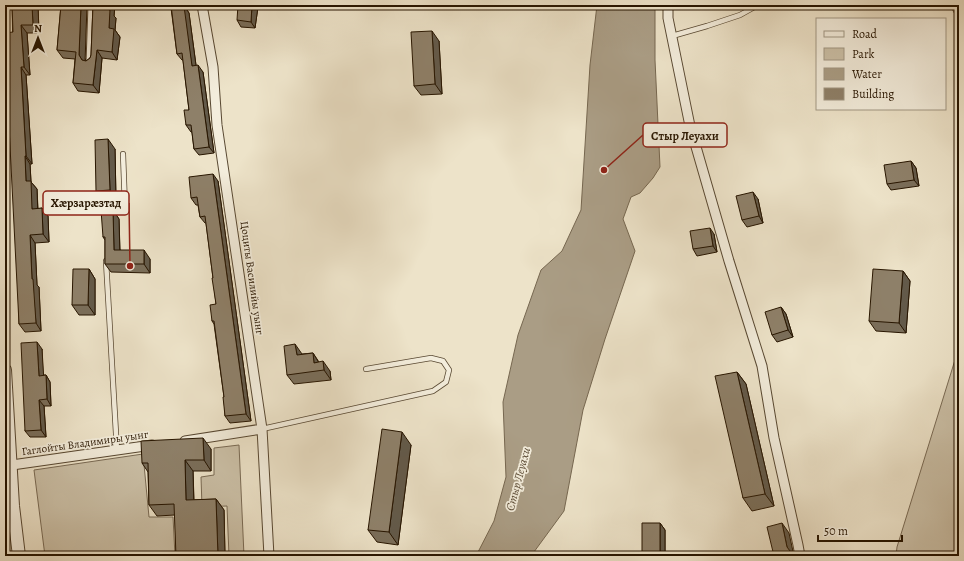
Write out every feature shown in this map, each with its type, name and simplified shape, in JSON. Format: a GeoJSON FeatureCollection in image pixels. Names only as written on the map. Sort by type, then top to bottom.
{"type":"FeatureCollection","features":[{"type":"Feature","properties":{"kind":"street"},"geometry":{"type":"LineString","coordinates":[[91,64],[93,5]]}},
{"type":"Feature","properties":{"kind":"street","name":"Цоциты Василийы уынг"},"geometry":{"type":"LineString","coordinates":[[202,5],[213,67],[217,125],[262,429],[269,556]]}},
{"type":"Feature","properties":{"kind":"street"},"geometry":{"type":"LineString","coordinates":[[668,5],[668,18],[690,126],[729,261],[762,366],[774,438],[800,556]]}},
{"type":"Feature","properties":{"kind":"street"},"geometry":{"type":"LineString","coordinates":[[5,370],[8,466],[19,556]]}},
{"type":"Feature","properties":{"kind":"street"},"geometry":{"type":"LineString","coordinates":[[176,442],[262,429]]}},
{"type":"Feature","properties":{"kind":"street","name":"Гаглойты Владимиры уынг"},"geometry":{"type":"LineString","coordinates":[[8,466],[160,444]]}},
{"type":"Feature","properties":{"kind":"lane"},"geometry":{"type":"LineString","coordinates":[[672,36],[740,15],[758,5]]}},
{"type":"Feature","properties":{"kind":"lane"},"geometry":{"type":"LineString","coordinates":[[104,217],[104,209],[125,207],[123,154]]}},
{"type":"Feature","properties":{"kind":"lane"},"geometry":{"type":"LineString","coordinates":[[106,256],[117,451]]}},
{"type":"Feature","properties":{"kind":"lane"},"geometry":{"type":"LineString","coordinates":[[262,429],[433,391],[446,382],[449,370],[443,361],[431,358],[366,369]]}},
{"type":"Feature","properties":{"kind":"green space"},"geometry":{"type":"Polygon","coordinates":[[[950,5],[959,5],[959,22],[950,5]]]}},
{"type":"Feature","properties":{"kind":"green space"},"geometry":{"type":"Polygon","coordinates":[[[959,347],[959,556],[896,556],[897,547],[959,347]]]}},
{"type":"Feature","properties":{"kind":"green space"},"geometry":{"type":"Polygon","coordinates":[[[239,445],[244,556],[229,556],[227,506],[202,507],[201,477],[214,475],[214,448],[239,445]]]}},
{"type":"Feature","properties":{"kind":"green space"},"geometry":{"type":"Polygon","coordinates":[[[143,454],[149,517],[173,517],[175,556],[45,556],[34,470],[143,454]]]}},
{"type":"Feature","properties":{"kind":"water"},"geometry":{"type":"Polygon","coordinates":[[[597,5],[655,5],[655,60],[660,167],[640,193],[631,197],[623,219],[635,251],[583,410],[564,511],[531,556],[476,556],[494,521],[506,477],[503,402],[518,335],[541,270],[562,251],[581,210],[590,65],[597,5]]]}},
{"type":"Feature","properties":{"kind":"building"},"geometry":{"type":"Polygon","coordinates":[[[12,5],[32,5],[33,25],[21,25],[24,67],[21,67],[26,181],[31,181],[32,209],[42,208],[43,234],[30,235],[36,323],[19,324],[5,47],[5,33],[13,32],[12,5]]]}},
{"type":"Feature","properties":{"kind":"building"},"geometry":{"type":"Polygon","coordinates":[[[61,5],[81,5],[79,55],[82,60],[86,61],[91,55],[93,5],[109,5],[109,28],[114,29],[112,52],[97,50],[93,85],[73,83],[76,52],[57,50],[61,5]]]}},
{"type":"Feature","properties":{"kind":"building"},"geometry":{"type":"Polygon","coordinates":[[[171,5],[184,6],[192,66],[198,65],[209,147],[194,149],[191,125],[186,125],[184,110],[189,110],[182,53],[177,54],[171,5]]]}},
{"type":"Feature","properties":{"kind":"building"},"geometry":{"type":"Polygon","coordinates":[[[238,5],[252,5],[251,22],[237,20],[238,5]]]}},
{"type":"Feature","properties":{"kind":"building"},"geometry":{"type":"Polygon","coordinates":[[[432,31],[435,84],[414,86],[411,32],[432,31]]]}},
{"type":"Feature","properties":{"kind":"building"},"geometry":{"type":"Polygon","coordinates":[[[959,117],[959,135],[957,134],[959,117]]]}},
{"type":"Feature","properties":{"kind":"building"},"geometry":{"type":"Polygon","coordinates":[[[108,139],[110,190],[96,191],[95,140],[108,139]]]}},
{"type":"Feature","properties":{"kind":"building"},"geometry":{"type":"Polygon","coordinates":[[[911,161],[914,180],[887,184],[884,165],[911,161]]]}},
{"type":"Feature","properties":{"kind":"building"},"geometry":{"type":"Polygon","coordinates":[[[213,174],[246,414],[225,416],[214,321],[212,321],[210,305],[216,304],[205,216],[200,217],[197,197],[191,198],[189,177],[213,174]]]}},
{"type":"Feature","properties":{"kind":"building"},"geometry":{"type":"Polygon","coordinates":[[[753,192],[759,216],[742,220],[736,196],[753,192]]]}},
{"type":"Feature","properties":{"kind":"building"},"geometry":{"type":"Polygon","coordinates":[[[101,210],[113,210],[114,250],[144,250],[144,264],[105,264],[105,237],[103,237],[101,210]]]}},
{"type":"Feature","properties":{"kind":"building"},"geometry":{"type":"Polygon","coordinates":[[[710,228],[713,246],[693,249],[690,231],[710,228]]]}},
{"type":"Feature","properties":{"kind":"building"},"geometry":{"type":"Polygon","coordinates":[[[73,269],[89,269],[88,305],[72,305],[73,269]]]}},
{"type":"Feature","properties":{"kind":"building"},"geometry":{"type":"Polygon","coordinates":[[[873,269],[903,271],[899,323],[869,321],[873,269]]]}},
{"type":"Feature","properties":{"kind":"building"},"geometry":{"type":"Polygon","coordinates":[[[781,307],[788,330],[772,335],[765,312],[781,307]]]}},
{"type":"Feature","properties":{"kind":"building"},"geometry":{"type":"Polygon","coordinates":[[[37,342],[39,376],[46,375],[47,399],[39,400],[41,430],[25,431],[21,343],[37,342]]]}},
{"type":"Feature","properties":{"kind":"building"},"geometry":{"type":"Polygon","coordinates":[[[295,344],[297,355],[313,353],[314,363],[323,361],[324,370],[287,375],[284,346],[295,344]]]}},
{"type":"Feature","properties":{"kind":"building"},"geometry":{"type":"Polygon","coordinates":[[[737,372],[765,494],[743,498],[715,376],[737,372]]]}},
{"type":"Feature","properties":{"kind":"building"},"geometry":{"type":"Polygon","coordinates":[[[382,429],[402,432],[389,532],[368,530],[382,429]]]}},
{"type":"Feature","properties":{"kind":"building"},"geometry":{"type":"Polygon","coordinates":[[[203,438],[204,460],[185,460],[186,500],[216,499],[218,556],[176,556],[174,504],[149,505],[148,463],[142,463],[141,441],[203,438]]]}},
{"type":"Feature","properties":{"kind":"building"},"geometry":{"type":"Polygon","coordinates":[[[642,523],[660,523],[660,555],[642,555],[642,523]]]}},
{"type":"Feature","properties":{"kind":"building"},"geometry":{"type":"Polygon","coordinates":[[[782,523],[787,547],[791,556],[774,556],[767,527],[782,523]]]}},
{"type":"Feature","properties":{"kind":"place","name":"Стыр Леуахи"},"geometry":{"type":"Point","coordinates":[604,170]}},
{"type":"Feature","properties":{"kind":"place","name":"Хæрзарæзтад"},"geometry":{"type":"Point","coordinates":[130,266]}}]}
